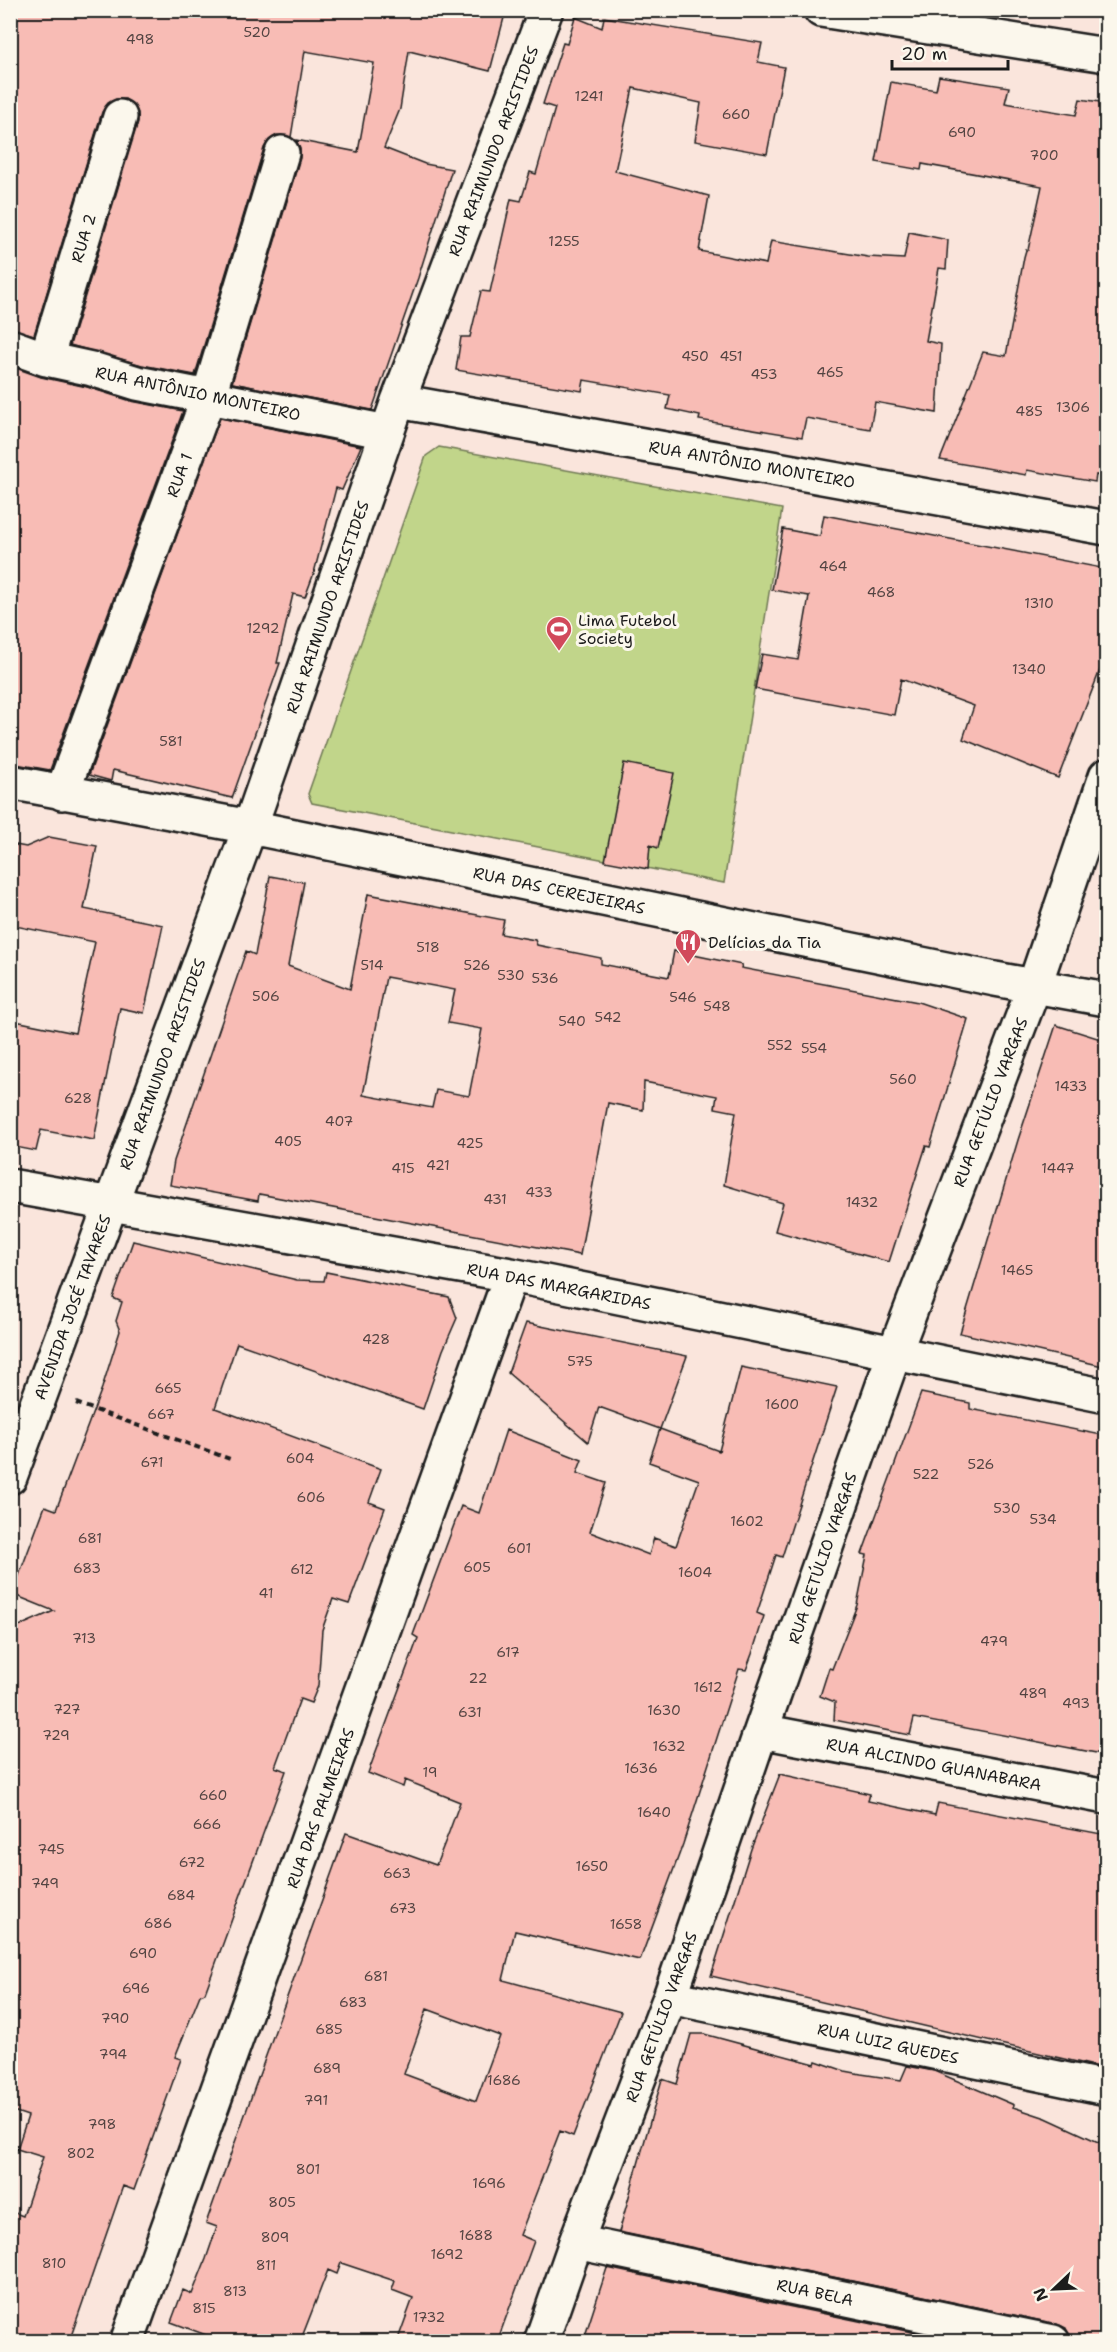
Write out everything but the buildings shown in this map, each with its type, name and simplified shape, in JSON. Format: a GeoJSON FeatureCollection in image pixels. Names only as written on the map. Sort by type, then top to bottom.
{"type":"FeatureCollection","features":[{"type":"Feature","properties":{"kind":"street","name":"RUA RAIMUNDO ARISTIDES"},"geometry":{"type":"LineString","coordinates":[[110,1205],[250,827],[387,432],[546,10]]}},
{"type":"Feature","properties":{"kind":"street"},"geometry":{"type":"LineString","coordinates":[[821,10],[1107,55]]}},
{"type":"Feature","properties":{"kind":"street","name":"RUA 2"},"geometry":{"type":"LineString","coordinates":[[46,359],[120,117]]}},
{"type":"Feature","properties":{"kind":"street","name":"RUA 1"},"geometry":{"type":"LineString","coordinates":[[62,794],[208,398],[282,153]]}},
{"type":"Feature","properties":{"kind":"street","name":"RUA ANTÔNIO MONTEIRO"},"geometry":{"type":"LineString","coordinates":[[10,346],[46,359],[92,369],[137,383],[387,432]]}},
{"type":"Feature","properties":{"kind":"street","name":"RUA ANTÔNIO MONTEIRO"},"geometry":{"type":"LineString","coordinates":[[398,402],[1107,528]]}},
{"type":"Feature","properties":{"kind":"street","name":"RUA GETÚLIO VARGAS"},"geometry":{"type":"LineString","coordinates":[[541,2342],[576,2242],[670,1997],[894,1354],[1034,987],[1107,776]]}},
{"type":"Feature","properties":{"kind":"street","name":"RUA DAS CEREJEIRAS"},"geometry":{"type":"LineString","coordinates":[[10,783],[250,827],[1034,987],[1107,999]]}},
{"type":"Feature","properties":{"kind":"street","name":"RUA DAS MARGARIDAS"},"geometry":{"type":"LineString","coordinates":[[10,1186],[511,1275],[1107,1396]]}},
{"type":"Feature","properties":{"kind":"street","name":"AVENIDA JOSÉ TAVARES"},"geometry":{"type":"LineString","coordinates":[[10,1477],[110,1205]]}},
{"type":"Feature","properties":{"kind":"street","name":"RUA DAS PALMEIRAS"},"geometry":{"type":"LineString","coordinates":[[127,2342],[511,1275]]}},
{"type":"Feature","properties":{"kind":"street","name":"RUA ALCINDO GUANABARA"},"geometry":{"type":"LineString","coordinates":[[761,1731],[1107,1797]]}},
{"type":"Feature","properties":{"kind":"street","name":"RUA LUIZ GUEDES"},"geometry":{"type":"LineString","coordinates":[[670,1997],[1107,2088]]}},
{"type":"Feature","properties":{"kind":"street","name":"RUA BELA"},"geometry":{"type":"LineString","coordinates":[[576,2242],[1053,2342]]}},
{"type":"Feature","properties":{"kind":"path"},"geometry":{"type":"LineString","coordinates":[[42,1391],[230,1459]]}},
{"type":"Feature","properties":{"kind":"green space","name":"Lima Futebol Society"},"geometry":{"type":"Polygon","coordinates":[[[439,447],[782,509],[724,883],[312,803],[308,794],[426,456],[439,447]]]}},
{"type":"Feature","properties":{"kind":"place","name":"Lima Futebol Society"},"geometry":{"type":"Point","coordinates":[559,652]}},
{"type":"Feature","properties":{"kind":"place","name":"Delícias da Tia"},"geometry":{"type":"Point","coordinates":[688,965]}}]}
